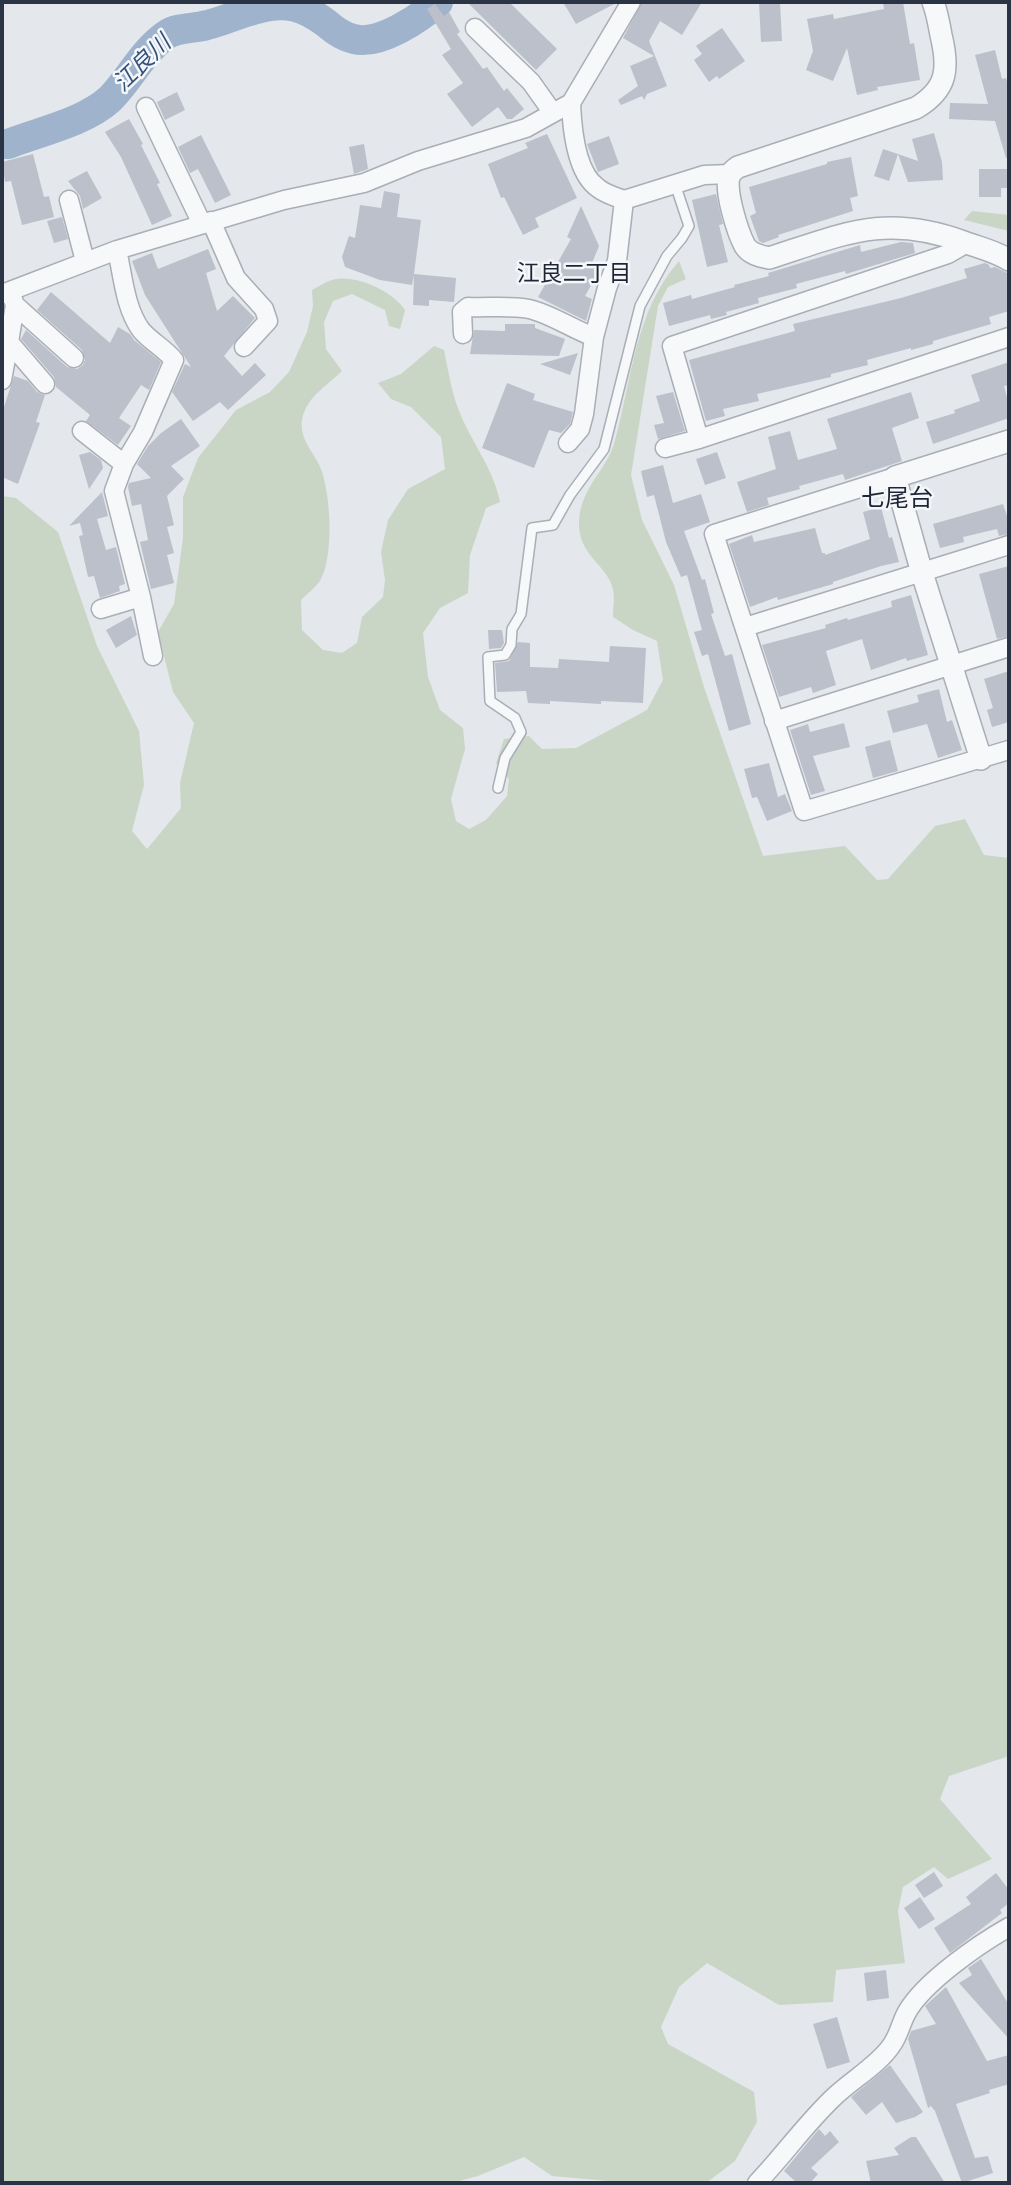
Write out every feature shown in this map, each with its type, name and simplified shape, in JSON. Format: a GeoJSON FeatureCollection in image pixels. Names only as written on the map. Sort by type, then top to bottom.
{"type":"FeatureCollection","features":[{"type":"Feature","properties":{"kind":"street"},"geometry":{"type":"LineString","coordinates":[[9,297],[85,261],[117,250],[284,200],[364,183],[418,161],[526,128],[571,103],[631,2]]}},
{"type":"Feature","properties":{"kind":"street"},"geometry":{"type":"LineString","coordinates":[[933,2],[946,56],[946,70],[935,93],[925,103],[738,167],[730,174],[727,188],[745,247],[757,256],[769,258],[857,230],[880,227],[919,229],[942,234],[996,252],[1009,260]]}},
{"type":"Feature","properties":{"kind":"street"},"geometry":{"type":"LineString","coordinates":[[475,28],[531,82],[553,113]]}},
{"type":"Feature","properties":{"kind":"street"},"geometry":{"type":"LineString","coordinates":[[571,103],[573,137],[581,164],[596,188],[624,200],[704,175],[730,174]]}},
{"type":"Feature","properties":{"kind":"street"},"geometry":{"type":"LineString","coordinates":[[146,107],[236,278],[264,309],[268,321],[244,347]]}},
{"type":"Feature","properties":{"kind":"street"},"geometry":{"type":"LineString","coordinates":[[69,200],[85,261]]}},
{"type":"Feature","properties":{"kind":"street"},"geometry":{"type":"LineString","coordinates":[[568,443],[580,429],[584,414],[594,337],[617,261],[624,200]]}},
{"type":"Feature","properties":{"kind":"street"},"geometry":{"type":"LineString","coordinates":[[699,439],[672,346],[948,254],[967,243]]}},
{"type":"Feature","properties":{"kind":"street"},"geometry":{"type":"LineString","coordinates":[[117,250],[131,312],[142,331],[174,360],[143,432],[124,464],[114,491],[153,656]]}},
{"type":"Feature","properties":{"kind":"street"},"geometry":{"type":"LineString","coordinates":[[2,380],[9,342],[9,297]]}},
{"type":"Feature","properties":{"kind":"street"},"geometry":{"type":"LineString","coordinates":[[9,297],[74,358]]}},
{"type":"Feature","properties":{"kind":"street"},"geometry":{"type":"LineString","coordinates":[[463,334],[462,312],[468,307],[527,308],[594,337]]}},
{"type":"Feature","properties":{"kind":"street"},"geometry":{"type":"LineString","coordinates":[[665,448],[1009,337]]}},
{"type":"Feature","properties":{"kind":"street"},"geometry":{"type":"LineString","coordinates":[[9,342],[45,384]]}},
{"type":"Feature","properties":{"kind":"street"},"geometry":{"type":"LineString","coordinates":[[82,431],[124,464]]}},
{"type":"Feature","properties":{"kind":"street"},"geometry":{"type":"LineString","coordinates":[[1009,441],[714,534],[804,811],[1009,750]]}},
{"type":"Feature","properties":{"kind":"street"},"geometry":{"type":"LineString","coordinates":[[895,477],[922,573],[981,759]]}},
{"type":"Feature","properties":{"kind":"street"},"geometry":{"type":"LineString","coordinates":[[745,627],[1009,545]]}},
{"type":"Feature","properties":{"kind":"street"},"geometry":{"type":"LineString","coordinates":[[101,609],[141,597]]}},
{"type":"Feature","properties":{"kind":"street"},"geometry":{"type":"LineString","coordinates":[[775,721],[1009,647]]}},
{"type":"Feature","properties":{"kind":"street"},"geometry":{"type":"LineString","coordinates":[[757,2183],[835,2095],[891,2047],[907,2011],[931,1983],[989,1938],[1009,1927]]}},
{"type":"Feature","properties":{"kind":"lane"},"geometry":{"type":"LineString","coordinates":[[498,788],[505,758],[521,732],[515,719],[489,701],[488,657],[505,655],[511,645],[512,629],[521,614],[532,528],[553,525],[570,495],[604,449],[640,306],[667,256],[689,226],[675,184]]}},
{"type":"Feature","properties":{"kind":"green space"},"geometry":{"type":"Polygon","coordinates":[[[972,211],[1009,215],[1009,231],[964,220],[972,211]]]}},
{"type":"Feature","properties":{"kind":"green space"},"geometry":{"type":"Polygon","coordinates":[[[679,261],[686,279],[668,287],[658,306],[631,475],[642,520],[674,585],[704,687],[763,856],[845,846],[877,880],[888,879],[935,826],[965,819],[984,855],[1009,858],[1009,1756],[949,1776],[940,1799],[992,1859],[948,1879],[934,1867],[903,1887],[898,1911],[905,1963],[836,1970],[833,2002],[779,2005],[707,1963],[679,1987],[661,2027],[668,2044],[754,2092],[757,2122],[735,2161],[706,2183],[631,2183],[552,2176],[524,2157],[478,2176],[452,2183],[2,2183],[2,496],[16,498],[58,532],[97,646],[139,731],[144,785],[132,831],[147,849],[181,808],[180,783],[194,723],[173,692],[158,632],[174,604],[183,538],[183,497],[198,458],[236,410],[270,392],[289,372],[307,332],[313,306],[312,290],[341,278],[362,281],[392,296],[405,310],[400,329],[389,326],[385,310],[352,294],[333,301],[324,322],[326,349],[342,371],[312,398],[302,420],[305,440],[321,469],[330,526],[327,557],[320,581],[301,600],[302,630],[323,650],[342,653],[357,643],[362,617],[383,597],[385,580],[381,552],[388,520],[408,489],[445,469],[441,437],[411,407],[391,399],[378,383],[401,374],[434,346],[444,350],[459,410],[489,469],[500,502],[486,508],[470,555],[468,593],[440,608],[423,633],[428,677],[440,710],[463,728],[465,749],[451,799],[456,821],[469,829],[486,820],[507,796],[509,779],[496,763],[504,739],[529,736],[542,749],[576,748],[647,710],[663,680],[657,641],[613,617],[614,596],[610,581],[583,543],[579,520],[584,498],[614,444],[643,325],[652,302],[679,261]]]}},
{"type":"Feature","properties":{"kind":"building"},"geometry":{"type":"Polygon","coordinates":[[[467,2],[509,2],[557,49],[536,70],[467,2]]]}},
{"type":"Feature","properties":{"kind":"building"},"geometry":{"type":"Polygon","coordinates":[[[563,2],[618,2],[576,24],[563,2]]]}},
{"type":"Feature","properties":{"kind":"building"},"geometry":{"type":"Polygon","coordinates":[[[642,2],[702,2],[682,35],[660,21],[649,41],[667,86],[647,94],[644,100],[642,96],[621,105],[618,100],[638,86],[630,66],[654,56],[623,38],[642,2]]]}},
{"type":"Feature","properties":{"kind":"building"},"geometry":{"type":"Polygon","coordinates":[[[759,2],[780,2],[782,41],[761,42],[759,2]]]}},
{"type":"Feature","properties":{"kind":"building"},"geometry":{"type":"Polygon","coordinates":[[[883,2],[903,2],[910,44],[914,43],[920,80],[877,87],[878,90],[857,95],[847,48],[833,81],[806,70],[813,51],[807,19],[833,14],[834,19],[884,9],[883,2]]]}},
{"type":"Feature","properties":{"kind":"building"},"geometry":{"type":"Polygon","coordinates":[[[435,4],[444,16],[449,12],[460,32],[457,34],[483,69],[487,67],[504,91],[507,88],[524,109],[512,119],[507,119],[498,107],[472,127],[447,94],[463,83],[442,55],[451,49],[427,9],[435,4]]]}},
{"type":"Feature","properties":{"kind":"building"},"geometry":{"type":"Polygon","coordinates":[[[722,28],[745,61],[719,79],[717,76],[709,82],[694,60],[702,54],[696,46],[722,28]]]}},
{"type":"Feature","properties":{"kind":"building"},"geometry":{"type":"Polygon","coordinates":[[[995,50],[1002,79],[1006,78],[1009,89],[1009,157],[1006,158],[995,121],[949,119],[950,103],[988,104],[975,55],[995,50]]]}},
{"type":"Feature","properties":{"kind":"building"},"geometry":{"type":"Polygon","coordinates":[[[177,92],[185,110],[165,120],[157,102],[177,92]]]}},
{"type":"Feature","properties":{"kind":"building"},"geometry":{"type":"Polygon","coordinates":[[[129,119],[143,144],[141,145],[160,183],[157,184],[172,216],[152,225],[121,157],[105,132],[129,119]]]}},
{"type":"Feature","properties":{"kind":"building"},"geometry":{"type":"Polygon","coordinates":[[[934,133],[942,162],[943,180],[908,182],[898,154],[918,161],[912,139],[934,133]]]}},
{"type":"Feature","properties":{"kind":"building"},"geometry":{"type":"Polygon","coordinates":[[[547,134],[577,198],[535,218],[539,227],[523,235],[504,197],[501,198],[488,164],[528,148],[525,143],[547,134]]]}},
{"type":"Feature","properties":{"kind":"building"},"geometry":{"type":"Polygon","coordinates":[[[201,135],[231,195],[215,203],[198,169],[190,173],[178,147],[201,135]]]}},
{"type":"Feature","properties":{"kind":"building"},"geometry":{"type":"Polygon","coordinates":[[[609,136],[619,164],[598,172],[587,144],[609,136]]]}},
{"type":"Feature","properties":{"kind":"building"},"geometry":{"type":"Polygon","coordinates":[[[364,144],[368,169],[354,174],[349,147],[364,144]]]}},
{"type":"Feature","properties":{"kind":"building"},"geometry":{"type":"Polygon","coordinates":[[[883,149],[898,154],[889,181],[874,176],[883,149]]]}},
{"type":"Feature","properties":{"kind":"building"},"geometry":{"type":"Polygon","coordinates":[[[33,154],[44,197],[49,196],[54,217],[22,225],[11,181],[5,182],[2,162],[33,154]]]}},
{"type":"Feature","properties":{"kind":"building"},"geometry":{"type":"Polygon","coordinates":[[[851,157],[858,196],[850,198],[853,211],[778,235],[779,237],[763,243],[759,241],[750,216],[756,213],[749,187],[851,157]]]}},
{"type":"Feature","properties":{"kind":"building"},"geometry":{"type":"Polygon","coordinates":[[[979,169],[1009,169],[1009,188],[1001,188],[1001,197],[979,197],[979,169]]]}},
{"type":"Feature","properties":{"kind":"building"},"geometry":{"type":"Polygon","coordinates":[[[87,171],[102,198],[83,209],[80,196],[68,181],[87,171]]]}},
{"type":"Feature","properties":{"kind":"building"},"geometry":{"type":"Polygon","coordinates":[[[384,191],[400,194],[397,217],[421,220],[414,274],[456,278],[454,302],[429,300],[429,306],[413,305],[414,275],[412,285],[380,280],[345,267],[342,257],[349,236],[355,238],[360,205],[381,208],[384,191]]]}},
{"type":"Feature","properties":{"kind":"building"},"geometry":{"type":"Polygon","coordinates":[[[716,194],[723,224],[719,225],[728,262],[707,267],[692,200],[716,194]]]}},
{"type":"Feature","properties":{"kind":"building"},"geometry":{"type":"Polygon","coordinates":[[[581,206],[599,246],[592,263],[601,268],[585,296],[592,299],[586,321],[538,297],[571,239],[567,237],[581,206]]]}},
{"type":"Feature","properties":{"kind":"building"},"geometry":{"type":"Polygon","coordinates":[[[62,217],[68,239],[54,243],[47,221],[62,217]]]}},
{"type":"Feature","properties":{"kind":"building"},"geometry":{"type":"Polygon","coordinates":[[[901,242],[913,243],[915,253],[846,274],[845,271],[796,284],[797,288],[758,298],[759,303],[726,312],[727,315],[711,319],[710,315],[669,326],[663,303],[691,295],[692,299],[735,287],[734,285],[769,276],[768,273],[860,245],[861,252],[901,242]]]}},
{"type":"Feature","properties":{"kind":"building"},"geometry":{"type":"Polygon","coordinates":[[[208,249],[216,269],[206,273],[217,311],[233,296],[255,318],[224,356],[242,376],[255,363],[266,375],[228,410],[220,402],[193,421],[172,392],[185,364],[191,367],[145,295],[132,261],[152,253],[158,269],[208,249]]]}},
{"type":"Feature","properties":{"kind":"building"},"geometry":{"type":"Polygon","coordinates":[[[985,263],[990,268],[995,267],[1009,274],[1009,311],[989,317],[991,324],[933,341],[933,344],[867,360],[868,365],[831,374],[831,377],[757,394],[759,401],[723,409],[725,416],[706,421],[689,360],[795,331],[793,324],[901,298],[967,278],[964,269],[985,263]]]}},
{"type":"Feature","properties":{"kind":"building"},"geometry":{"type":"Polygon","coordinates":[[[51,292],[110,343],[118,327],[130,334],[161,362],[149,390],[141,385],[119,418],[131,426],[118,445],[86,421],[90,415],[56,387],[54,377],[21,339],[26,330],[67,367],[77,369],[83,365],[85,360],[82,350],[37,310],[51,292]]]}},
{"type":"Feature","properties":{"kind":"building"},"geometry":{"type":"Polygon","coordinates":[[[505,324],[535,324],[535,328],[565,339],[559,356],[470,354],[474,330],[505,331],[505,324]]]}},
{"type":"Feature","properties":{"kind":"building"},"geometry":{"type":"Polygon","coordinates":[[[578,353],[570,375],[540,364],[578,353]]]}},
{"type":"Feature","properties":{"kind":"building"},"geometry":{"type":"Polygon","coordinates":[[[1009,362],[1009,385],[1004,386],[1009,418],[933,444],[926,422],[955,413],[954,410],[980,401],[971,375],[1009,362]]]}},
{"type":"Feature","properties":{"kind":"building"},"geometry":{"type":"Polygon","coordinates":[[[14,376],[28,381],[37,392],[45,395],[36,422],[40,423],[18,484],[2,477],[2,413],[14,376]]]}},
{"type":"Feature","properties":{"kind":"building"},"geometry":{"type":"Polygon","coordinates":[[[507,383],[535,394],[533,400],[573,412],[570,424],[561,433],[549,430],[534,468],[482,448],[507,383]]]}},
{"type":"Feature","properties":{"kind":"building"},"geometry":{"type":"Polygon","coordinates":[[[673,392],[685,431],[658,439],[654,425],[664,423],[656,396],[673,392]]]}},
{"type":"Feature","properties":{"kind":"building"},"geometry":{"type":"Polygon","coordinates":[[[911,392],[919,418],[892,428],[902,461],[845,480],[843,474],[799,486],[800,489],[767,498],[769,505],[747,512],[737,482],[776,469],[768,437],[790,431],[798,460],[837,449],[827,419],[911,392]]]}},
{"type":"Feature","properties":{"kind":"building"},"geometry":{"type":"Polygon","coordinates":[[[181,419],[200,446],[171,466],[184,479],[167,496],[174,525],[167,527],[174,553],[167,555],[174,583],[151,589],[140,542],[148,540],[141,504],[132,506],[128,487],[129,483],[151,478],[137,464],[148,446],[181,419]]]}},
{"type":"Feature","properties":{"kind":"building"},"geometry":{"type":"Polygon","coordinates":[[[90,452],[101,460],[103,468],[89,489],[79,455],[90,452]]]}},
{"type":"Feature","properties":{"kind":"building"},"geometry":{"type":"Polygon","coordinates":[[[717,452],[726,478],[705,485],[696,459],[717,452]]]}},
{"type":"Feature","properties":{"kind":"building"},"geometry":{"type":"Polygon","coordinates":[[[663,465],[673,503],[701,494],[710,522],[684,531],[702,580],[705,579],[714,613],[711,614],[725,656],[732,654],[751,724],[729,731],[708,654],[702,656],[694,632],[702,630],[687,575],[681,577],[666,542],[654,495],[647,497],[641,471],[663,465]]]}},
{"type":"Feature","properties":{"kind":"building"},"geometry":{"type":"Polygon","coordinates":[[[102,492],[108,516],[97,519],[106,550],[116,547],[125,584],[119,586],[120,591],[100,598],[94,576],[88,577],[79,536],[83,535],[80,523],[69,526],[102,492]]]}},
{"type":"Feature","properties":{"kind":"building"},"geometry":{"type":"Polygon","coordinates":[[[1003,504],[1009,522],[1009,534],[999,536],[997,529],[963,537],[964,542],[940,548],[933,524],[1003,504]]]}},
{"type":"Feature","properties":{"kind":"building"},"geometry":{"type":"Polygon","coordinates":[[[881,507],[899,562],[750,607],[729,544],[752,535],[754,542],[815,528],[822,553],[825,555],[870,539],[863,512],[881,507]]]}},
{"type":"Feature","properties":{"kind":"building"},"geometry":{"type":"Polygon","coordinates":[[[1009,566],[1009,636],[997,639],[979,574],[1009,566]]]}},
{"type":"Feature","properties":{"kind":"building"},"geometry":{"type":"Polygon","coordinates":[[[911,595],[928,655],[907,661],[906,658],[871,670],[862,639],[826,651],[836,685],[813,693],[811,687],[779,697],[762,645],[892,607],[891,601],[911,595]]]}},
{"type":"Feature","properties":{"kind":"building"},"geometry":{"type":"Polygon","coordinates":[[[131,616],[137,635],[116,648],[106,630],[131,616]]]}},
{"type":"Feature","properties":{"kind":"building"},"geometry":{"type":"Polygon","coordinates":[[[488,630],[502,630],[504,643],[501,648],[489,649],[488,630]]]}},
{"type":"Feature","properties":{"kind":"building"},"geometry":{"type":"Polygon","coordinates":[[[518,642],[530,643],[530,667],[558,668],[559,659],[609,662],[610,646],[646,648],[643,703],[528,703],[526,691],[497,692],[495,663],[509,661],[518,642]]]}},
{"type":"Feature","properties":{"kind":"building"},"geometry":{"type":"Polygon","coordinates":[[[1009,671],[1009,722],[992,727],[987,710],[993,708],[984,679],[1009,671]]]}},
{"type":"Feature","properties":{"kind":"building"},"geometry":{"type":"Polygon","coordinates":[[[939,689],[947,722],[952,720],[962,750],[938,758],[927,724],[893,733],[887,711],[919,702],[917,695],[939,689]]]}},
{"type":"Feature","properties":{"kind":"building"},"geometry":{"type":"Polygon","coordinates":[[[844,723],[850,747],[813,756],[825,791],[811,795],[790,730],[808,724],[810,732],[844,723]]]}},
{"type":"Feature","properties":{"kind":"building"},"geometry":{"type":"Polygon","coordinates":[[[890,740],[898,771],[873,778],[865,747],[890,740]]]}},
{"type":"Feature","properties":{"kind":"building"},"geometry":{"type":"Polygon","coordinates":[[[769,763],[778,797],[785,794],[792,811],[767,821],[757,797],[752,798],[744,769],[769,763]]]}},
{"type":"Feature","properties":{"kind":"building"},"geometry":{"type":"Polygon","coordinates":[[[934,1872],[943,1886],[924,1898],[915,1885],[934,1872]]]}},
{"type":"Feature","properties":{"kind":"building"},"geometry":{"type":"Polygon","coordinates":[[[996,1873],[1009,1890],[1009,1903],[1000,1910],[1002,1913],[950,1953],[934,1928],[971,1904],[966,1897],[996,1873]]]}},
{"type":"Feature","properties":{"kind":"building"},"geometry":{"type":"Polygon","coordinates":[[[920,1897],[935,1919],[919,1929],[904,1908],[920,1897]]]}},
{"type":"Feature","properties":{"kind":"building"},"geometry":{"type":"Polygon","coordinates":[[[981,1959],[1009,2005],[1009,2039],[959,1983],[972,1975],[968,1968],[981,1959]]]}},
{"type":"Feature","properties":{"kind":"building"},"geometry":{"type":"Polygon","coordinates":[[[886,1970],[889,1998],[867,2001],[864,1973],[886,1970]]]}},
{"type":"Feature","properties":{"kind":"building"},"geometry":{"type":"Polygon","coordinates":[[[946,1987],[987,2061],[1009,2055],[1009,2084],[956,2104],[975,2158],[988,2156],[993,2173],[962,2183],[935,2111],[931,2106],[928,2108],[908,2039],[911,2031],[936,2024],[925,2006],[946,1987]]]}},
{"type":"Feature","properties":{"kind":"building"},"geometry":{"type":"Polygon","coordinates":[[[837,2017],[850,2062],[827,2069],[813,2024],[837,2017]]]}},
{"type":"Feature","properties":{"kind":"building"},"geometry":{"type":"Polygon","coordinates":[[[890,2065],[923,2112],[896,2123],[882,2102],[866,2115],[851,2097],[890,2065]]]}},
{"type":"Feature","properties":{"kind":"building"},"geometry":{"type":"Polygon","coordinates":[[[819,2129],[825,2136],[830,2131],[839,2142],[811,2168],[818,2174],[810,2183],[797,2183],[784,2171],[819,2129]]]}},
{"type":"Feature","properties":{"kind":"building"},"geometry":{"type":"Polygon","coordinates":[[[911,2137],[916,2137],[945,2183],[871,2183],[866,2161],[899,2155],[894,2148],[911,2137]]]}},
{"type":"Feature","properties":{"kind":"waterway","name":"江良川"},"geometry":{"type":"LineString","coordinates":[[2,144],[61,126],[99,107],[110,99],[150,49],[175,31],[207,25],[267,7],[286,5],[310,13],[346,37],[364,40],[387,35],[399,29],[438,2]]}},
{"type":"Feature","properties":{"kind":"district","name":"江良二丁目"},"geometry":{"type":"Point","coordinates":[574,273]}},
{"type":"Feature","properties":{"kind":"district","name":"七尾台"},"geometry":{"type":"Point","coordinates":[897,498]}}]}
